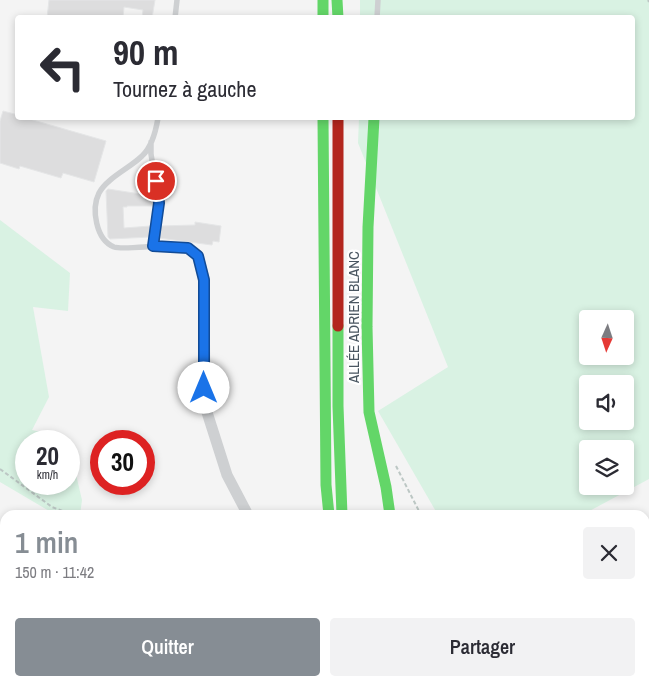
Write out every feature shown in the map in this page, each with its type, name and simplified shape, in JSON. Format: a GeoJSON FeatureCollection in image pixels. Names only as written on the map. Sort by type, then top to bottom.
{"type":"FeatureCollection","features":[{"type":"Feature","properties":{"kind":"main road"},"geometry":{"type":"LineString","coordinates":[[323,0],[323,15]]}},
{"type":"Feature","properties":{"kind":"main road"},"geometry":{"type":"LineString","coordinates":[[337,0],[338,15]]}},
{"type":"Feature","properties":{"kind":"main road"},"geometry":{"type":"LineString","coordinates":[[323,120],[324,356],[326,485],[328,510]]}},
{"type":"Feature","properties":{"kind":"main road"},"geometry":{"type":"LineString","coordinates":[[338,120],[338,406],[342,510]]}},
{"type":"Feature","properties":{"kind":"main road","name":"ALLÉE ADRIEN BLANC"},"geometry":{"type":"LineString","coordinates":[[374,120],[368,227],[369,412],[389,510]]}},
{"type":"Feature","properties":{"kind":"street"},"geometry":{"type":"LineString","coordinates":[[198,256],[204,280],[205,406],[227,475],[245,510]]}},
{"type":"Feature","properties":{"kind":"lane"},"geometry":{"type":"LineString","coordinates":[[175,15],[177,0]]}},
{"type":"Feature","properties":{"kind":"lane"},"geometry":{"type":"LineString","coordinates":[[377,15],[378,0]]}},
{"type":"Feature","properties":{"kind":"lane"},"geometry":{"type":"LineString","coordinates":[[158,120],[155,134],[144,155],[113,178],[100,192],[94,205],[97,226],[106,240],[115,247],[153,246],[188,248],[198,256]]}},
{"type":"Feature","properties":{"kind":"lane"},"geometry":{"type":"LineString","coordinates":[[150,142],[159,203],[153,246]]}},
{"type":"Feature","properties":{"kind":"path"},"geometry":{"type":"LineString","coordinates":[[0,469],[52,507],[60,510]]}},
{"type":"Feature","properties":{"kind":"green space"},"geometry":{"type":"Polygon","coordinates":[[[360,0],[649,0],[649,479],[634,487],[634,440],[579,440],[579,495],[619,495],[591,510],[435,510],[378,411],[448,367],[358,143],[359,120],[635,120],[635,15],[360,15],[360,0]]]}},
{"type":"Feature","properties":{"kind":"green space"},"geometry":{"type":"Polygon","coordinates":[[[0,220],[70,273],[68,311],[33,307],[49,397],[32,430],[15,430],[15,491],[0,482],[0,220]]]}},
{"type":"Feature","properties":{"kind":"green space"},"geometry":{"type":"Polygon","coordinates":[[[80,492],[82,500],[81,510],[48,510],[22,495],[80,495],[80,492]]]}},
{"type":"Feature","properties":{"kind":"building"},"geometry":{"type":"Polygon","coordinates":[[[49,0],[155,0],[152,15],[142,15],[143,10],[124,7],[123,15],[47,15],[49,0]]]}},
{"type":"Feature","properties":{"kind":"building"},"geometry":{"type":"Polygon","coordinates":[[[3,111],[15,114],[15,120],[33,120],[106,141],[94,182],[63,173],[61,178],[20,166],[19,169],[0,163],[0,121],[3,111]]]}},
{"type":"Feature","properties":{"kind":"building"},"geometry":{"type":"Polygon","coordinates":[[[108,189],[153,196],[153,206],[123,207],[124,228],[151,226],[150,237],[110,239],[108,237],[106,191],[108,189]]]}},
{"type":"Feature","properties":{"kind":"building"},"geometry":{"type":"Polygon","coordinates":[[[195,222],[221,226],[219,242],[213,241],[212,245],[159,238],[161,226],[195,225],[195,222]]]}},
{"type":"Feature","properties":{"kind":"traffic: fast"},"geometry":{"type":"LineString","coordinates":[[323,0],[323,15]]}},
{"type":"Feature","properties":{"kind":"traffic: fast"},"geometry":{"type":"LineString","coordinates":[[337,0],[338,15]]}},
{"type":"Feature","properties":{"kind":"traffic: fast"},"geometry":{"type":"LineString","coordinates":[[323,120],[326,485],[328,510]]}},
{"type":"Feature","properties":{"kind":"traffic: fast"},"geometry":{"type":"LineString","coordinates":[[374,120],[368,227],[367,327],[369,412],[389,510]]}},
{"type":"Feature","properties":{"kind":"traffic: fast"},"geometry":{"type":"LineString","coordinates":[[338,326],[338,406],[342,510]]}},
{"type":"Feature","properties":{"kind":"traffic: jam"},"geometry":{"type":"LineString","coordinates":[[338,120],[338,326]]}},
{"type":"Feature","properties":{"kind":"route"},"geometry":{"type":"LineString","coordinates":[[156,181],[159,203],[153,246],[188,248],[198,256],[204,280],[204,388]]}}]}
